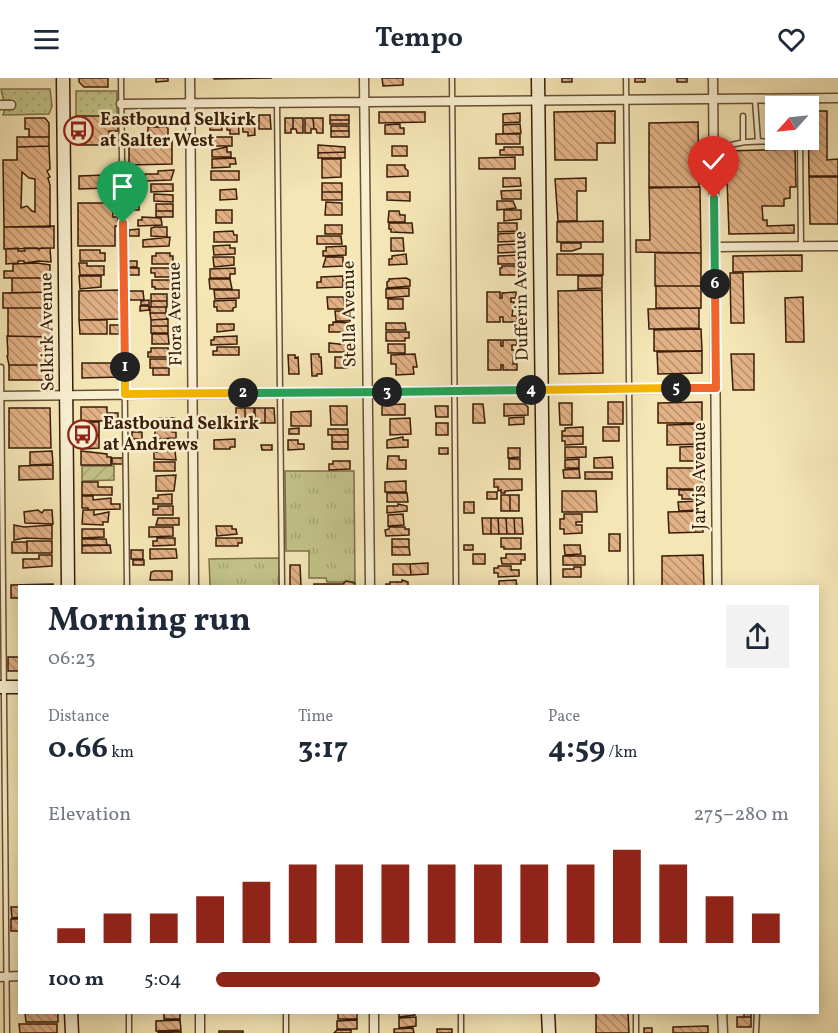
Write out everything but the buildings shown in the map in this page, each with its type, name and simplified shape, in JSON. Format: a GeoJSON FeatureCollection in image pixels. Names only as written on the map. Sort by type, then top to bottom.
{"type":"FeatureCollection","features":[{"type":"Feature","properties":{"kind":"main road","name":"Selkirk Avenue"},"geometry":{"type":"LineString","coordinates":[[63,78],[68,585]]}},
{"type":"Feature","properties":{"kind":"main road","name":"Dufferin Avenue"},"geometry":{"type":"LineString","coordinates":[[538,78],[544,585]]}},
{"type":"Feature","properties":{"kind":"main road"},"geometry":{"type":"LineString","coordinates":[[2,687],[18,687]]}},
{"type":"Feature","properties":{"kind":"main road"},"geometry":{"type":"LineString","coordinates":[[72,1014],[72,1033]]}},
{"type":"Feature","properties":{"kind":"main road"},"geometry":{"type":"LineString","coordinates":[[548,1014],[549,1033]]}},
{"type":"Feature","properties":{"kind":"street","name":"Flora Avenue"},"geometry":{"type":"LineString","coordinates":[[190,78],[194,585]]}},
{"type":"Feature","properties":{"kind":"street","name":"Stella Avenue"},"geometry":{"type":"LineString","coordinates":[[364,78],[370,585]]}},
{"type":"Feature","properties":{"kind":"street","name":"Jarvis Avenue"},"geometry":{"type":"LineString","coordinates":[[713,78],[717,585]]}},
{"type":"Feature","properties":{"kind":"street"},"geometry":{"type":"LineString","coordinates":[[819,100],[838,98]]}},
{"type":"Feature","properties":{"kind":"street"},"geometry":{"type":"LineString","coordinates":[[121,104],[765,100]]}},
{"type":"Feature","properties":{"kind":"street"},"geometry":{"type":"LineString","coordinates":[[0,105],[11,105]]}},
{"type":"Feature","properties":{"kind":"street"},"geometry":{"type":"LineString","coordinates":[[715,247],[838,246]]}},
{"type":"Feature","properties":{"kind":"street"},"geometry":{"type":"LineString","coordinates":[[0,396],[716,388]]}},
{"type":"Feature","properties":{"kind":"street"},"geometry":{"type":"LineString","coordinates":[[3,977],[18,976]]}},
{"type":"Feature","properties":{"kind":"street"},"geometry":{"type":"LineString","coordinates":[[200,1014],[200,1033]]}},
{"type":"Feature","properties":{"kind":"street"},"geometry":{"type":"LineString","coordinates":[[374,1014],[374,1033]]}},
{"type":"Feature","properties":{"kind":"street"},"geometry":{"type":"LineString","coordinates":[[722,1014],[723,1033]]}},
{"type":"Feature","properties":{"kind":"lane"},"geometry":{"type":"LineString","coordinates":[[121,78],[127,585]]}},
{"type":"Feature","properties":{"kind":"lane"},"geometry":{"type":"LineString","coordinates":[[452,78],[456,585]]}},
{"type":"Feature","properties":{"kind":"lane"},"geometry":{"type":"LineString","coordinates":[[626,78],[631,585]]}},
{"type":"Feature","properties":{"kind":"lane"},"geometry":{"type":"LineString","coordinates":[[755,99],[758,141]]}},
{"type":"Feature","properties":{"kind":"lane"},"geometry":{"type":"LineString","coordinates":[[277,103],[282,585]]}},
{"type":"Feature","properties":{"kind":"lane"},"geometry":{"type":"LineString","coordinates":[[743,116],[743,142]]}},
{"type":"Feature","properties":{"kind":"lane"},"geometry":{"type":"LineString","coordinates":[[714,148],[743,142],[765,141]]}},
{"type":"Feature","properties":{"kind":"lane"},"geometry":{"type":"LineString","coordinates":[[800,150],[801,246]]}},
{"type":"Feature","properties":{"kind":"lane"},"geometry":{"type":"LineString","coordinates":[[1,367],[3,977],[8,1033]]}},
{"type":"Feature","properties":{"kind":"lane"},"geometry":{"type":"LineString","coordinates":[[129,1014],[129,1033]]}},
{"type":"Feature","properties":{"kind":"lane"},"geometry":{"type":"LineString","coordinates":[[286,1014],[286,1033]]}},
{"type":"Feature","properties":{"kind":"lane"},"geometry":{"type":"LineString","coordinates":[[461,1014],[461,1033]]}},
{"type":"Feature","properties":{"kind":"lane"},"geometry":{"type":"LineString","coordinates":[[636,1014],[636,1033]]}},
{"type":"Feature","properties":{"kind":"lane"},"geometry":{"type":"LineString","coordinates":[[756,1033],[757,1014]]}},
{"type":"Feature","properties":{"kind":"green space"},"geometry":{"type":"Polygon","coordinates":[[[1,89],[50,89],[52,106],[49,114],[3,115],[5,105],[1,89]]]}},
{"type":"Feature","properties":{"kind":"green space"},"geometry":{"type":"Polygon","coordinates":[[[76,91],[117,91],[117,117],[76,117],[76,91]]]}},
{"type":"Feature","properties":{"kind":"green space"},"geometry":{"type":"Polygon","coordinates":[[[82,466],[114,466],[114,480],[82,481],[82,466]]]}},
{"type":"Feature","properties":{"kind":"green space"},"geometry":{"type":"Polygon","coordinates":[[[285,471],[354,471],[355,582],[327,582],[326,578],[309,578],[309,551],[286,551],[285,471]]]}},
{"type":"Feature","properties":{"kind":"green space"},"geometry":{"type":"Polygon","coordinates":[[[279,558],[279,585],[210,585],[209,559],[279,558]]]}},
{"type":"Feature","properties":{"kind":"place","name":"Eastbound Selkirk at Salter West"},"geometry":{"type":"Point","coordinates":[79,130]}},
{"type":"Feature","properties":{"kind":"place","name":"Eastbound Selkirk at Andrews"},"geometry":{"type":"Point","coordinates":[82,434]}},
{"type":"Feature","properties":{"kind":"route"},"geometry":{"type":"LineString","coordinates":[[123,223],[125,394],[716,388],[714,198]]}}]}
